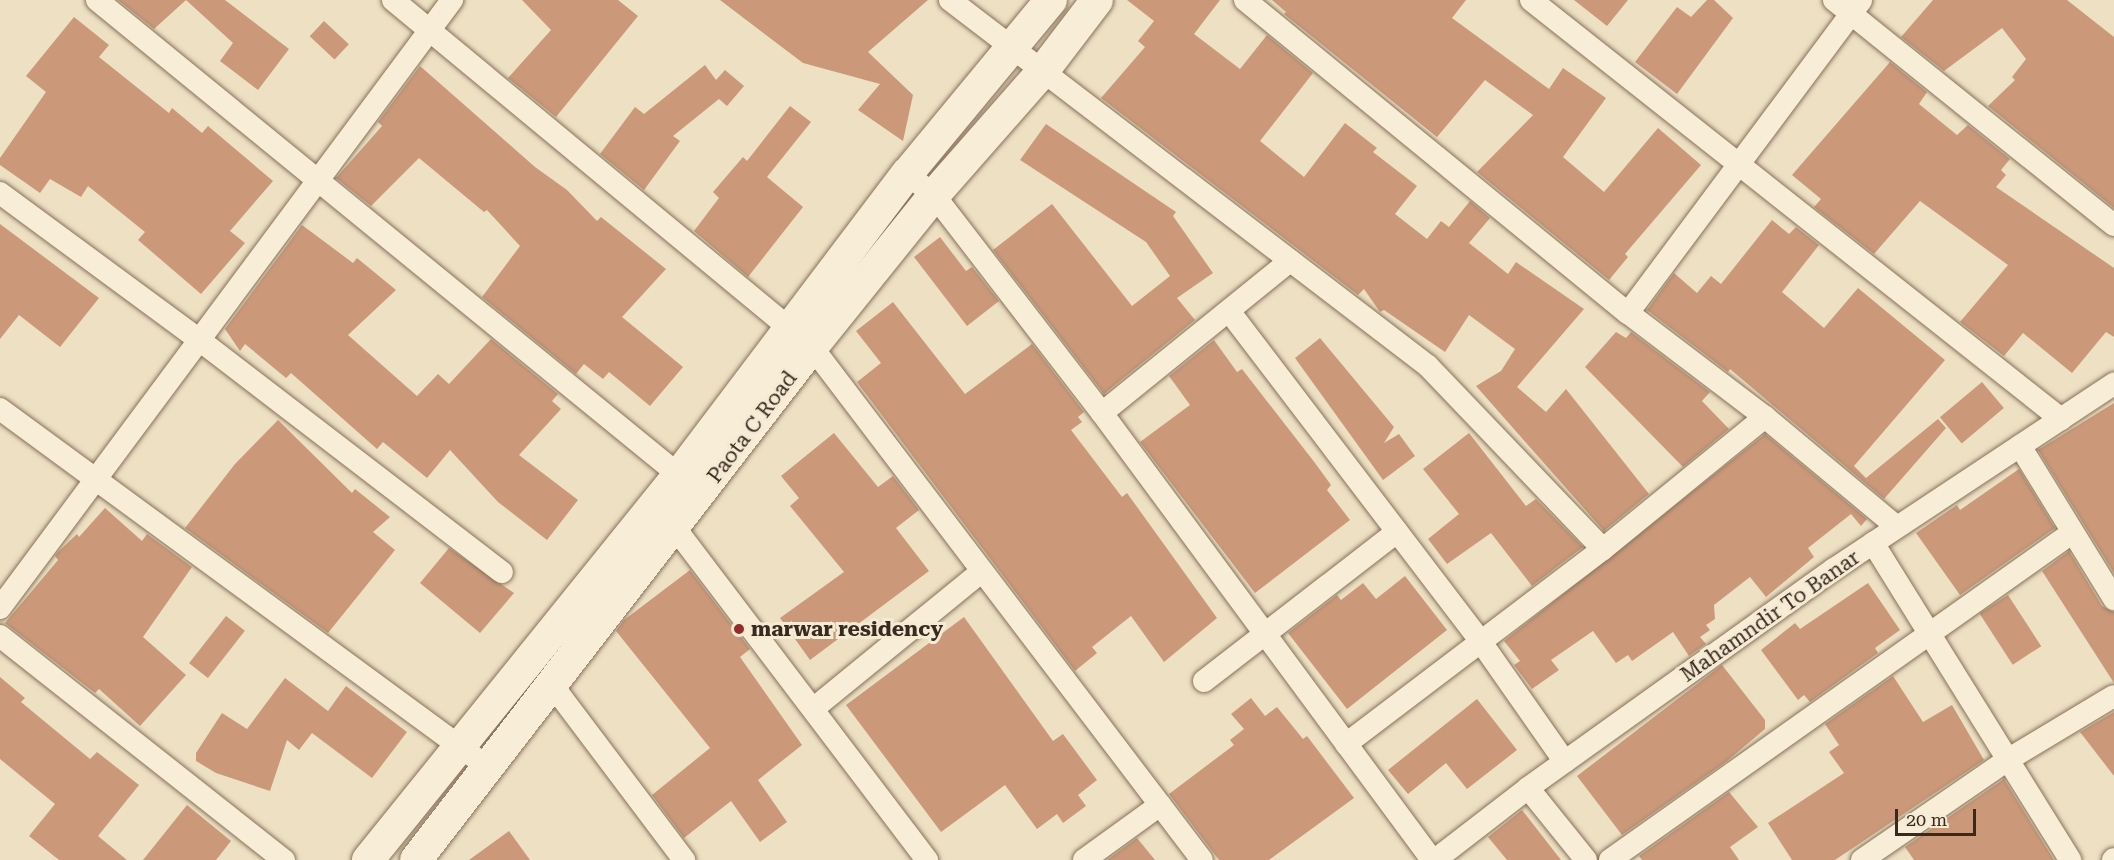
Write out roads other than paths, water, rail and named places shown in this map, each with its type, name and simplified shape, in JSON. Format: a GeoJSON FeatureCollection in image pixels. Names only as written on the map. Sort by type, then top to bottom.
{"type":"FeatureCollection","features":[{"type":"Feature","properties":{"kind":"street"},"geometry":{"type":"LineString","coordinates":[[98,0],[690,485]]}},
{"type":"Feature","properties":{"kind":"street"},"geometry":{"type":"LineString","coordinates":[[393,0],[812,347],[1202,860]]}},
{"type":"Feature","properties":{"kind":"street"},"geometry":{"type":"LineString","coordinates":[[0,608],[201,342],[317,180],[452,0]]}},
{"type":"Feature","properties":{"kind":"street"},"geometry":{"type":"LineString","coordinates":[[950,0],[1428,366],[1604,549]]}},
{"type":"Feature","properties":{"kind":"street"},"geometry":{"type":"LineString","coordinates":[[368,860],[690,485],[788,327],[907,174],[1013,50],[1051,0]]}},
{"type":"Feature","properties":{"kind":"street","name":"Paota C Road"},"geometry":{"type":"LineString","coordinates":[[416,860],[675,528],[690,485],[812,347],[934,195],[1043,71],[1097,0]]}},
{"type":"Feature","properties":{"kind":"street"},"geometry":{"type":"LineString","coordinates":[[1245,0],[1628,314],[1765,417],[1896,526]]}},
{"type":"Feature","properties":{"kind":"street"},"geometry":{"type":"LineString","coordinates":[[1531,0],[2061,419]]}},
{"type":"Feature","properties":{"kind":"street"},"geometry":{"type":"LineString","coordinates":[[1628,314],[1738,165],[1848,5],[2114,225]]}},
{"type":"Feature","properties":{"kind":"street"},"geometry":{"type":"LineString","coordinates":[[907,174],[934,195],[1102,413],[1434,860]]}},
{"type":"Feature","properties":{"kind":"street"},"geometry":{"type":"LineString","coordinates":[[0,193],[201,342],[502,572]]}},
{"type":"Feature","properties":{"kind":"street"},"geometry":{"type":"LineString","coordinates":[[1102,413],[1290,261]]}},
{"type":"Feature","properties":{"kind":"street"},"geometry":{"type":"LineString","coordinates":[[1229,311],[1481,642],[1565,762]]}},
{"type":"Feature","properties":{"kind":"street","name":"Mahamndir To Banar"},"geometry":{"type":"LineString","coordinates":[[1434,860],[1528,788],[1896,526],[2114,384]]}},
{"type":"Feature","properties":{"kind":"street"},"geometry":{"type":"LineString","coordinates":[[0,409],[489,768]]}},
{"type":"Feature","properties":{"kind":"street"},"geometry":{"type":"LineString","coordinates":[[1346,744],[1604,549],[1765,417]]}},
{"type":"Feature","properties":{"kind":"street"},"geometry":{"type":"LineString","coordinates":[[2020,446],[2114,598]]}},
{"type":"Feature","properties":{"kind":"street"},"geometry":{"type":"LineString","coordinates":[[675,528],[927,860]]}},
{"type":"Feature","properties":{"kind":"street"},"geometry":{"type":"LineString","coordinates":[[1204,681],[1397,532]]}},
{"type":"Feature","properties":{"kind":"street"},"geometry":{"type":"LineString","coordinates":[[1610,860],[1928,631],[2073,532]]}},
{"type":"Feature","properties":{"kind":"street"},"geometry":{"type":"LineString","coordinates":[[1872,543],[2070,860]]}},
{"type":"Feature","properties":{"kind":"street"},"geometry":{"type":"LineString","coordinates":[[813,709],[982,571]]}},
{"type":"Feature","properties":{"kind":"street"},"geometry":{"type":"LineString","coordinates":[[0,636],[284,860]]}},
{"type":"Feature","properties":{"kind":"street"},"geometry":{"type":"LineString","coordinates":[[553,686],[684,860]]}},
{"type":"Feature","properties":{"kind":"street"},"geometry":{"type":"LineString","coordinates":[[1862,860],[2009,759],[2114,696]]}},
{"type":"Feature","properties":{"kind":"street"},"geometry":{"type":"LineString","coordinates":[[1528,788],[1586,860]]}},
{"type":"Feature","properties":{"kind":"street"},"geometry":{"type":"LineString","coordinates":[[1084,860],[1160,805]]}},
{"type":"Feature","properties":{"kind":"place","name":"marwar residency"},"geometry":{"type":"Point","coordinates":[739,629]}}]}
